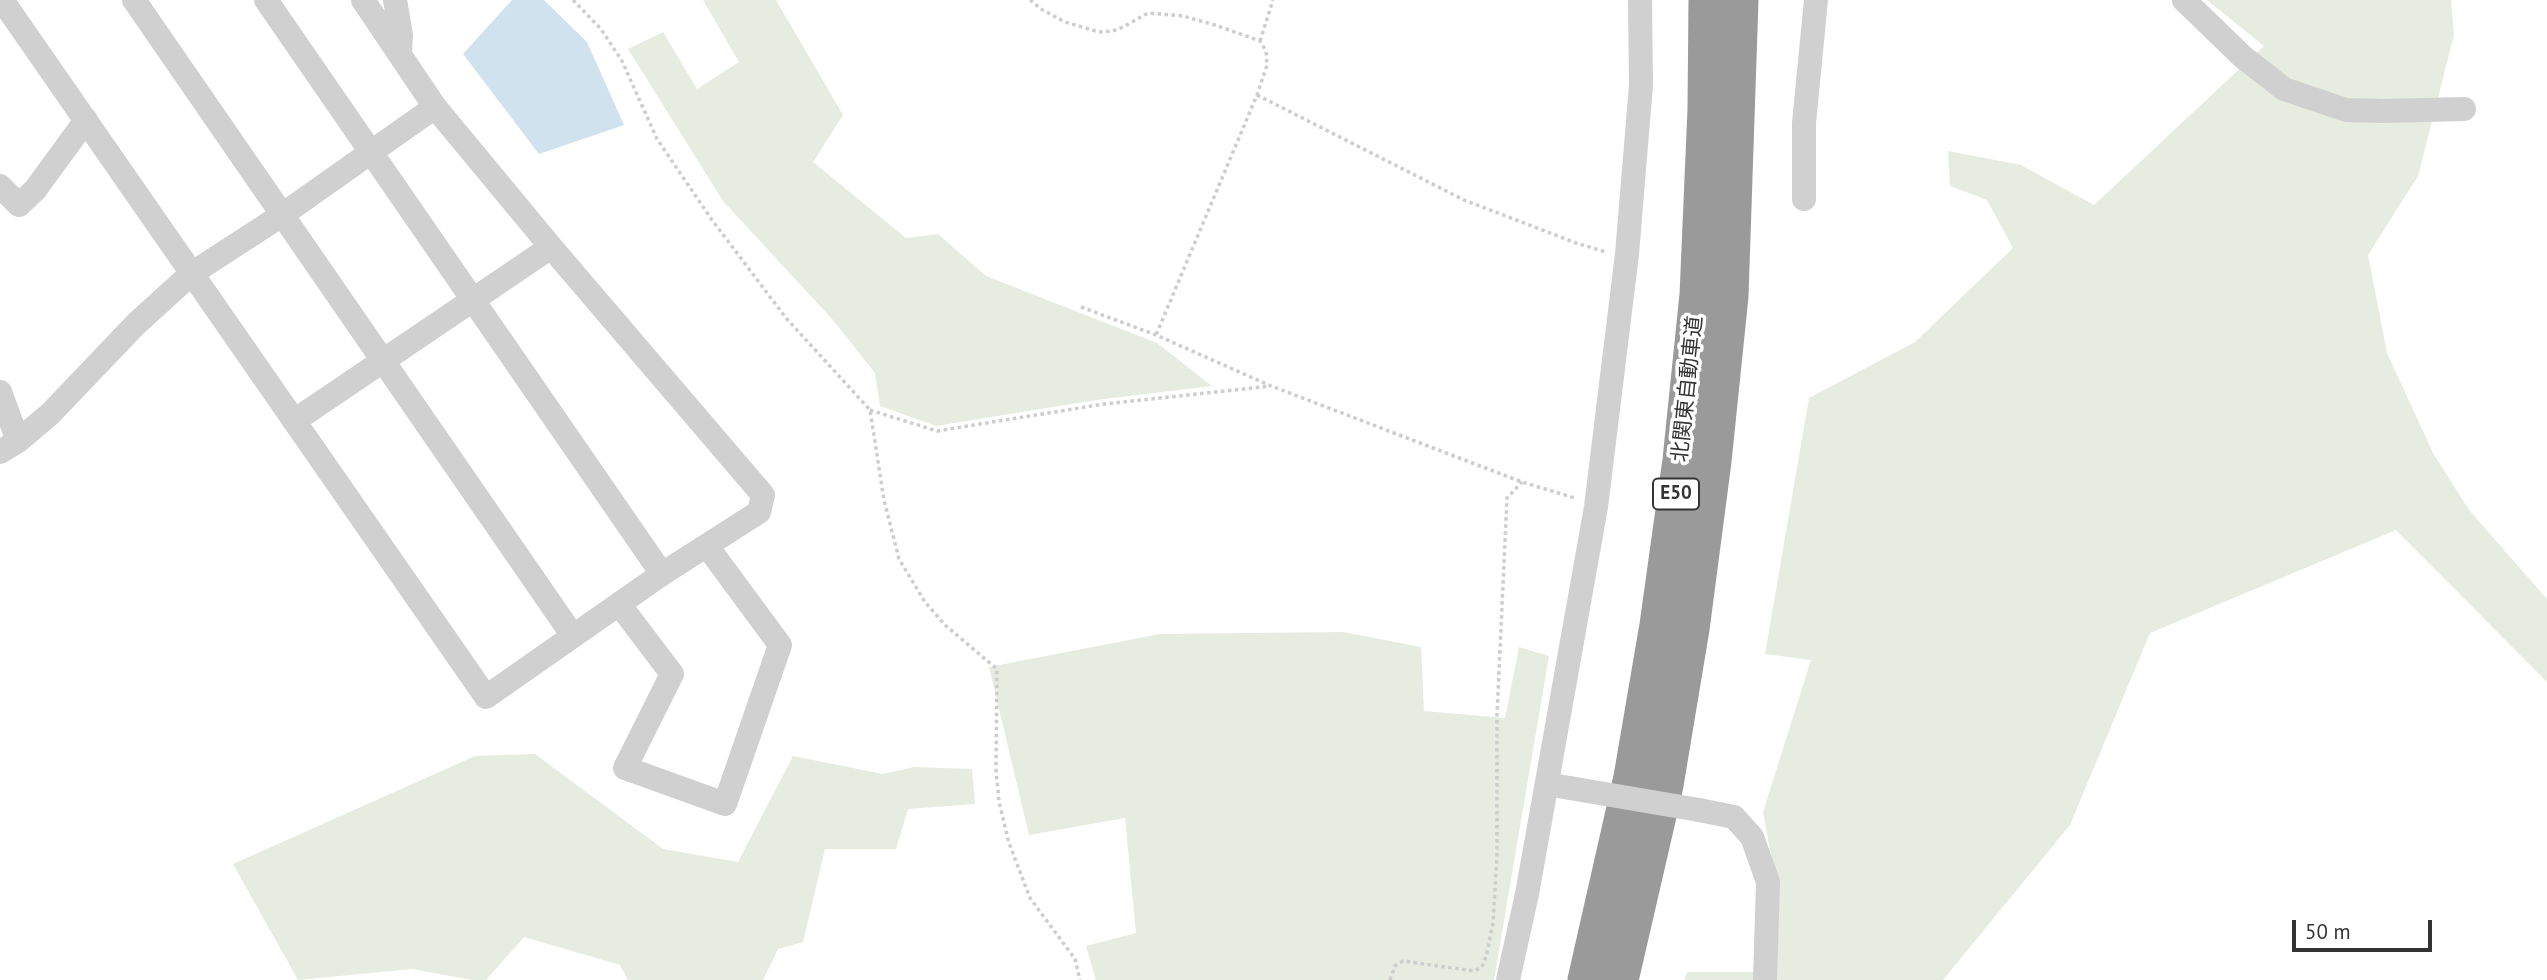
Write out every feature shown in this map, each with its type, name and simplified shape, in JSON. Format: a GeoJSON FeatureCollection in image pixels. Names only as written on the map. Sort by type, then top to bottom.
{"type":"FeatureCollection","features":[{"type":"Feature","properties":{"kind":"highway","name":"北関東自動車道"},"geometry":{"type":"LineString","coordinates":[[1586,980],[1632,777],[1658,625],[1681,460],[1698,295],[1706,109],[1707,0]]}},
{"type":"Feature","properties":{"kind":"highway","name":"北関東自動車道"},"geometry":{"type":"LineString","coordinates":[[1620,980],[1665,785],[1691,629],[1713,461],[1730,296],[1740,0]]}},
{"type":"Feature","properties":{"kind":"street"},"geometry":{"type":"LineString","coordinates":[[2,0],[486,697],[662,574],[759,512],[763,495],[435,107],[363,0]]}},
{"type":"Feature","properties":{"kind":"street"},"geometry":{"type":"LineString","coordinates":[[134,0],[573,636]]}},
{"type":"Feature","properties":{"kind":"street"},"geometry":{"type":"LineString","coordinates":[[266,0],[662,574]]}},
{"type":"Feature","properties":{"kind":"street"},"geometry":{"type":"LineString","coordinates":[[395,0],[401,35],[400,53]]}},
{"type":"Feature","properties":{"kind":"street"},"geometry":{"type":"LineString","coordinates":[[1508,980],[1552,785],[1596,507],[1627,254],[1640,85],[1640,0]]}},
{"type":"Feature","properties":{"kind":"street"},"geometry":{"type":"LineString","coordinates":[[1804,199],[1804,123],[1816,0]]}},
{"type":"Feature","properties":{"kind":"street"},"geometry":{"type":"LineString","coordinates":[[2184,0],[2243,57],[2284,89],[2346,110],[2463,109]]}},
{"type":"Feature","properties":{"kind":"street"},"geometry":{"type":"LineString","coordinates":[[0,392],[9,446],[50,414],[136,324],[191,274],[282,215],[435,107]]}},
{"type":"Feature","properties":{"kind":"street"},"geometry":{"type":"LineString","coordinates":[[0,186],[19,205],[35,190],[86,120]]}},
{"type":"Feature","properties":{"kind":"street"},"geometry":{"type":"LineString","coordinates":[[294,421],[551,247]]}},
{"type":"Feature","properties":{"kind":"street"},"geometry":{"type":"LineString","coordinates":[[619,604],[672,674],[625,768],[725,804],[780,645],[707,546]]}},
{"type":"Feature","properties":{"kind":"street"},"geometry":{"type":"LineString","coordinates":[[1552,785],[1734,817],[1752,837],[1768,882],[1765,980]]}},
{"type":"Feature","properties":{"kind":"path"},"geometry":{"type":"LineString","coordinates":[[573,0],[601,29],[622,61],[657,139],[720,231],[786,318],[870,410],[937,431],[1104,404],[1271,386]]}},
{"type":"Feature","properties":{"kind":"path"},"geometry":{"type":"LineString","coordinates":[[1030,0],[1065,22],[1099,32],[1124,27],[1148,13],[1182,16],[1259,41],[1266,51],[1267,65],[1257,95],[1156,335]]}},
{"type":"Feature","properties":{"kind":"path"},"geometry":{"type":"LineString","coordinates":[[1259,41],[1273,0]]}},
{"type":"Feature","properties":{"kind":"path"},"geometry":{"type":"LineString","coordinates":[[1257,95],[1464,200],[1576,243],[1602,251],[1627,254]]}},
{"type":"Feature","properties":{"kind":"path"},"geometry":{"type":"LineString","coordinates":[[1081,307],[1156,335],[1271,386],[1522,482],[1596,507]]}},
{"type":"Feature","properties":{"kind":"path"},"geometry":{"type":"LineString","coordinates":[[870,410],[884,500],[899,559],[925,602],[938,617],[997,669],[996,770],[999,803],[1009,843],[1030,898],[1075,959],[1080,980]]}},
{"type":"Feature","properties":{"kind":"path"},"geometry":{"type":"LineString","coordinates":[[1390,980],[1395,965],[1403,961],[1474,971],[1482,967],[1486,957],[1493,923],[1497,855],[1497,715],[1507,498],[1514,487],[1522,482]]}},
{"type":"Feature","properties":{"kind":"shaded area"},"geometry":{"type":"Polygon","coordinates":[[[703,0],[776,0],[843,115],[813,162],[906,238],[938,234],[986,276],[1157,343],[1212,386],[1096,400],[936,426],[880,406],[875,373],[833,320],[723,201],[628,49],[663,32],[697,89],[739,62],[703,0]]]}},
{"type":"Feature","properties":{"kind":"shaded area"},"geometry":{"type":"Polygon","coordinates":[[[2207,0],[2451,0],[2454,35],[2418,176],[2368,255],[2387,353],[2433,453],[2469,510],[2547,599],[2547,682],[2396,530],[2150,633],[2070,825],[1943,980],[1684,980],[1687,972],[1773,972],[1776,882],[1763,812],[1811,660],[1765,654],[1809,398],[1915,342],[2013,248],[1987,200],[1950,186],[1948,151],[2021,165],[2094,205],[2264,46],[2207,0]]]}},
{"type":"Feature","properties":{"kind":"shaded area"},"geometry":{"type":"Polygon","coordinates":[[[1343,632],[1421,647],[1424,711],[1505,718],[1519,647],[1549,656],[1494,980],[1096,980],[1086,946],[1136,933],[1125,818],[1029,835],[989,667],[1160,634],[1343,632]]]}},
{"type":"Feature","properties":{"kind":"shaded area"},"geometry":{"type":"Polygon","coordinates":[[[535,754],[663,849],[738,862],[793,756],[883,774],[914,767],[972,769],[975,804],[908,809],[896,849],[825,849],[803,942],[778,949],[763,980],[628,980],[620,965],[524,937],[486,980],[412,969],[298,980],[233,864],[475,756],[535,754]]]}},
{"type":"Feature","properties":{"kind":"water"},"geometry":{"type":"Polygon","coordinates":[[[512,0],[544,0],[587,42],[624,125],[539,154],[463,54],[512,0]]]}}]}
